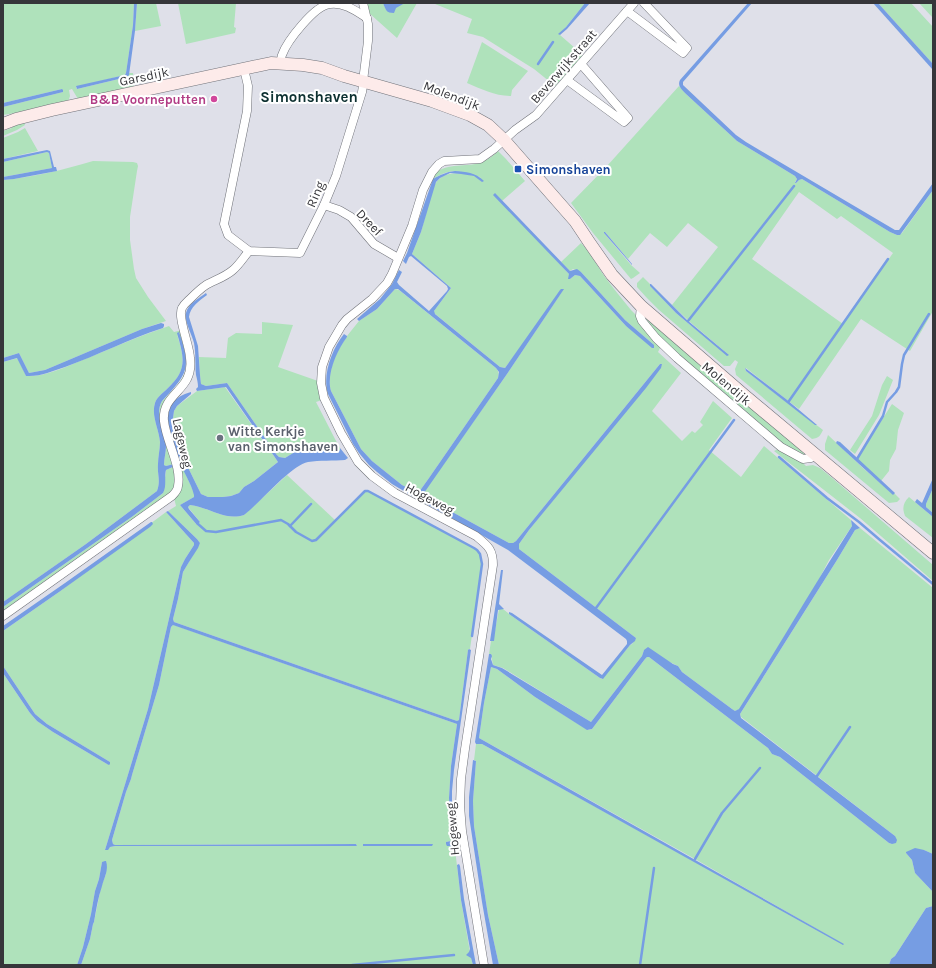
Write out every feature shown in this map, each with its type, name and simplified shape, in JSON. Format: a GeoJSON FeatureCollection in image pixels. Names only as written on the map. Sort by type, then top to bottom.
{"type":"FeatureCollection","features":[{"type":"Feature","properties":{"kind":"main road","name":"Molendijk"},"geometry":{"type":"LineString","coordinates":[[244,69],[271,64],[303,65],[322,68],[470,114],[488,125],[504,140],[575,221],[612,275],[641,306],[814,454],[933,553]]}},
{"type":"Feature","properties":{"kind":"main road","name":"Garsdijk"},"geometry":{"type":"LineString","coordinates":[[3,124],[16,119],[52,110],[244,69]]}},
{"type":"Feature","properties":{"kind":"street"},"geometry":{"type":"LineString","coordinates":[[281,64],[281,56],[285,48],[302,24],[322,6],[329,3],[339,4],[351,8],[367,18]]}},
{"type":"Feature","properties":{"kind":"street","name":"Ring"},"geometry":{"type":"LineString","coordinates":[[249,251],[300,254],[324,205],[336,176],[362,92],[368,41],[368,24],[363,3]]}},
{"type":"Feature","properties":{"kind":"street","name":"Beverwijkstraat"},"geometry":{"type":"LineString","coordinates":[[504,140],[536,115],[634,3]]}},
{"type":"Feature","properties":{"kind":"street"},"geometry":{"type":"LineString","coordinates":[[627,11],[683,53],[687,48],[644,3]]}},
{"type":"Feature","properties":{"kind":"street"},"geometry":{"type":"LineString","coordinates":[[567,80],[624,122],[628,118],[580,64]]}},
{"type":"Feature","properties":{"kind":"street"},"geometry":{"type":"LineString","coordinates":[[244,69],[248,86],[247,111],[224,224],[228,235],[249,251]]}},
{"type":"Feature","properties":{"kind":"street","name":"Hogeweg"},"geometry":{"type":"LineString","coordinates":[[484,965],[463,838],[460,805],[465,749],[493,565],[492,553],[485,543],[476,536],[396,493],[372,476],[358,462],[341,433],[326,403],[321,383],[322,367],[329,347],[337,333],[347,319],[372,299],[387,283],[412,226],[427,179],[435,168],[444,161],[480,159],[504,140]]}},
{"type":"Feature","properties":{"kind":"street","name":"Dreef"},"geometry":{"type":"LineString","coordinates":[[324,205],[339,210],[350,217],[374,244],[398,258]]}},
{"type":"Feature","properties":{"kind":"street","name":"Lageweg"},"geometry":{"type":"LineString","coordinates":[[3,616],[176,492],[179,475],[167,434],[164,412],[171,397],[186,381],[189,375],[189,347],[180,312],[182,306],[205,286],[234,269],[249,251]]}},
{"type":"Feature","properties":{"kind":"street","name":"Molendijk"},"geometry":{"type":"LineString","coordinates":[[641,306],[640,316],[642,321],[656,338],[676,358],[720,396],[781,447],[803,459],[811,458],[814,454]]}},
{"type":"Feature","properties":{"kind":"green space"},"geometry":{"type":"Polygon","coordinates":[[[3,3],[134,3],[133,25],[125,75],[76,87],[77,89],[123,78],[127,77],[129,73],[133,73],[134,87],[78,99],[72,89],[69,90],[70,96],[68,102],[3,115],[3,107],[63,92],[62,89],[3,103],[3,3]]]}},
{"type":"Feature","properties":{"kind":"green space"},"geometry":{"type":"Polygon","coordinates":[[[137,3],[156,3],[161,26],[135,31],[137,3]]]}},
{"type":"Feature","properties":{"kind":"green space"},"geometry":{"type":"Polygon","coordinates":[[[178,3],[236,3],[235,33],[186,44],[178,3]]]}},
{"type":"Feature","properties":{"kind":"green space"},"geometry":{"type":"Polygon","coordinates":[[[366,3],[383,3],[387,11],[405,3],[417,3],[397,38],[369,13],[366,3]]]}},
{"type":"Feature","properties":{"kind":"green space"},"geometry":{"type":"Polygon","coordinates":[[[435,3],[585,3],[559,34],[583,55],[555,86],[534,69],[483,37],[467,33],[472,19],[435,3]]]}},
{"type":"Feature","properties":{"kind":"green space"},"geometry":{"type":"Polygon","coordinates":[[[878,3],[911,3],[933,27],[933,64],[878,3]]]}},
{"type":"Feature","properties":{"kind":"green space"},"geometry":{"type":"Polygon","coordinates":[[[919,3],[933,3],[933,18],[919,3]]]}},
{"type":"Feature","properties":{"kind":"green space"},"geometry":{"type":"Polygon","coordinates":[[[482,42],[528,71],[512,90],[511,96],[505,96],[483,90],[467,83],[482,42]]]}},
{"type":"Feature","properties":{"kind":"green space"},"geometry":{"type":"Polygon","coordinates":[[[679,86],[737,141],[795,176],[797,179],[795,182],[796,183],[802,179],[897,235],[902,233],[933,190],[933,311],[910,351],[861,319],[799,409],[746,368],[745,369],[823,430],[819,436],[812,439],[736,375],[735,369],[738,362],[735,360],[730,366],[724,366],[659,310],[637,287],[637,283],[643,277],[676,313],[729,355],[672,305],[718,247],[688,223],[667,247],[650,233],[628,259],[604,232],[631,265],[640,273],[631,279],[593,233],[571,203],[607,166],[679,86]],[[799,192],[752,259],[843,324],[893,253],[841,216],[837,219],[799,192]]]}},
{"type":"Feature","properties":{"kind":"green space"},"geometry":{"type":"Polygon","coordinates":[[[24,122],[25,125],[3,136],[3,131],[24,122]]]}},
{"type":"Feature","properties":{"kind":"green space"},"geometry":{"type":"Polygon","coordinates":[[[25,128],[38,151],[3,159],[3,138],[25,128]]]}},
{"type":"Feature","properties":{"kind":"green space"},"geometry":{"type":"Polygon","coordinates":[[[498,151],[525,181],[502,201],[495,194],[569,274],[569,279],[575,275],[580,276],[626,326],[654,345],[625,320],[581,272],[573,269],[570,271],[561,262],[581,243],[641,324],[660,345],[658,352],[681,373],[652,411],[682,441],[692,431],[695,433],[703,425],[700,422],[713,401],[732,418],[709,450],[741,477],[764,446],[851,520],[852,526],[829,560],[817,583],[740,709],[735,711],[682,672],[678,666],[644,650],[642,656],[591,722],[503,668],[493,665],[491,654],[489,654],[499,609],[503,609],[602,679],[636,638],[519,549],[519,544],[662,364],[660,364],[513,543],[509,543],[423,496],[423,493],[507,374],[563,290],[505,368],[500,367],[434,313],[451,288],[412,254],[421,232],[433,188],[442,177],[450,174],[460,173],[474,176],[482,182],[480,177],[456,171],[446,172],[433,179],[431,178],[440,170],[451,166],[478,163],[493,156],[498,151]]]}},
{"type":"Feature","properties":{"kind":"green space"},"geometry":{"type":"Polygon","coordinates":[[[47,152],[49,153],[52,168],[3,177],[3,162],[47,152]]]}},
{"type":"Feature","properties":{"kind":"green space"},"geometry":{"type":"Polygon","coordinates":[[[93,161],[137,163],[138,166],[130,217],[130,240],[134,269],[136,278],[166,321],[142,329],[45,370],[29,373],[19,353],[3,358],[3,180],[48,173],[93,161]]]}},
{"type":"Feature","properties":{"kind":"green space"},"geometry":{"type":"Polygon","coordinates":[[[395,289],[399,290],[498,371],[498,378],[419,492],[402,485],[372,461],[361,449],[331,391],[330,385],[333,363],[347,336],[359,321],[377,309],[395,289]]]}},
{"type":"Feature","properties":{"kind":"green space"},"geometry":{"type":"Polygon","coordinates":[[[644,317],[646,317],[807,455],[805,456],[782,444],[664,343],[644,317]]]}},
{"type":"Feature","properties":{"kind":"green space"},"geometry":{"type":"Polygon","coordinates":[[[262,322],[293,325],[278,367],[318,381],[322,400],[316,402],[340,450],[309,447],[298,450],[285,458],[279,457],[227,383],[206,386],[201,384],[199,357],[226,358],[228,338],[236,333],[262,334],[262,322]]]}},
{"type":"Feature","properties":{"kind":"green space"},"geometry":{"type":"Polygon","coordinates":[[[169,326],[174,332],[182,330],[188,357],[186,375],[170,395],[174,464],[164,465],[166,446],[159,412],[162,401],[180,382],[187,364],[177,334],[182,357],[181,370],[174,382],[157,399],[154,408],[160,442],[158,468],[159,484],[157,491],[86,544],[3,602],[3,362],[18,358],[26,376],[47,374],[169,326]]]}},
{"type":"Feature","properties":{"kind":"green space"},"geometry":{"type":"Polygon","coordinates":[[[887,376],[893,380],[879,415],[855,454],[850,450],[872,416],[882,385],[887,376]]]}},
{"type":"Feature","properties":{"kind":"green space"},"geometry":{"type":"Polygon","coordinates":[[[225,387],[278,462],[244,487],[239,493],[231,496],[208,497],[201,494],[178,447],[173,418],[174,411],[177,406],[197,391],[225,387]]]}},
{"type":"Feature","properties":{"kind":"green space"},"geometry":{"type":"Polygon","coordinates":[[[892,404],[904,413],[898,430],[896,449],[890,460],[889,471],[881,481],[857,459],[892,404]]]}},
{"type":"Feature","properties":{"kind":"green space"},"geometry":{"type":"Polygon","coordinates":[[[828,435],[864,469],[900,499],[897,502],[889,503],[825,450],[828,435]]]}},
{"type":"Feature","properties":{"kind":"green space"},"geometry":{"type":"Polygon","coordinates":[[[780,448],[798,458],[806,466],[813,465],[820,468],[933,565],[933,581],[860,518],[774,451],[780,448]]]}},
{"type":"Feature","properties":{"kind":"green space"},"geometry":{"type":"Polygon","coordinates":[[[180,465],[183,468],[195,495],[180,505],[197,525],[200,522],[188,507],[190,505],[223,515],[244,515],[287,475],[335,520],[365,491],[368,491],[477,550],[480,554],[482,564],[470,649],[468,650],[459,720],[457,721],[174,622],[173,619],[183,572],[200,543],[168,511],[176,506],[174,498],[180,465]]]}},
{"type":"Feature","properties":{"kind":"green space"},"geometry":{"type":"Polygon","coordinates":[[[175,466],[175,489],[3,614],[3,607],[133,516],[163,493],[166,470],[175,466]]]}},
{"type":"Feature","properties":{"kind":"green space"},"geometry":{"type":"Polygon","coordinates":[[[933,488],[933,513],[926,507],[926,504],[933,488]]]}},
{"type":"Feature","properties":{"kind":"green space"},"geometry":{"type":"Polygon","coordinates":[[[909,497],[933,517],[933,538],[905,516],[905,501],[909,497]]]}},
{"type":"Feature","properties":{"kind":"green space"},"geometry":{"type":"Polygon","coordinates":[[[166,512],[194,543],[181,567],[148,709],[105,850],[115,846],[357,846],[356,844],[113,844],[112,840],[159,685],[171,627],[173,625],[457,724],[451,766],[449,798],[451,841],[446,842],[455,849],[461,900],[473,965],[81,965],[90,939],[101,887],[106,874],[102,862],[83,947],[77,965],[3,965],[3,673],[37,721],[107,764],[110,762],[47,724],[35,714],[3,666],[3,631],[59,592],[166,512]],[[363,844],[363,846],[432,846],[432,844],[363,844]]]}},
{"type":"Feature","properties":{"kind":"green space"},"geometry":{"type":"Polygon","coordinates":[[[860,528],[933,588],[933,854],[924,850],[906,853],[912,860],[915,873],[933,892],[933,906],[926,908],[895,956],[891,959],[889,965],[499,965],[488,915],[474,826],[473,801],[476,761],[474,760],[476,744],[482,744],[843,944],[479,738],[491,667],[497,669],[535,697],[588,730],[592,729],[645,659],[649,657],[768,748],[772,754],[780,757],[892,844],[895,836],[741,717],[740,714],[855,530],[860,528]]]}},
{"type":"Feature","properties":{"kind":"water"},"geometry":{"type":"Polygon","coordinates":[[[134,3],[137,3],[129,75],[127,77],[77,89],[76,86],[125,75],[133,25],[134,3]]]}},
{"type":"Feature","properties":{"kind":"water"},"geometry":{"type":"Polygon","coordinates":[[[383,3],[405,3],[396,8],[394,13],[387,11],[383,3]]]}},
{"type":"Feature","properties":{"kind":"water"},"geometry":{"type":"Polygon","coordinates":[[[585,3],[590,3],[567,29],[560,35],[558,34],[566,27],[585,3]]]}},
{"type":"Feature","properties":{"kind":"water"},"geometry":{"type":"Polygon","coordinates":[[[748,3],[752,3],[683,82],[683,85],[736,135],[746,142],[895,230],[899,230],[933,183],[933,190],[900,235],[890,232],[802,179],[795,183],[797,179],[795,176],[737,141],[680,88],[680,80],[748,3]]]}},
{"type":"Feature","properties":{"kind":"water"},"geometry":{"type":"Polygon","coordinates":[[[873,3],[878,3],[933,64],[933,70],[873,3]]]}},
{"type":"Feature","properties":{"kind":"water"},"geometry":{"type":"Polygon","coordinates":[[[62,89],[63,92],[3,107],[3,103],[62,89]]]}},
{"type":"Feature","properties":{"kind":"water"},"geometry":{"type":"Polygon","coordinates":[[[47,150],[50,151],[54,167],[56,167],[57,171],[3,180],[3,177],[52,168],[49,153],[47,152],[3,162],[3,159],[47,150]]]}},
{"type":"Feature","properties":{"kind":"water"},"geometry":{"type":"Polygon","coordinates":[[[455,171],[474,174],[484,181],[482,182],[474,176],[450,173],[440,178],[436,182],[421,232],[412,254],[451,288],[434,311],[435,314],[500,367],[505,368],[560,290],[564,289],[423,496],[509,543],[513,543],[660,364],[662,364],[661,368],[646,388],[519,544],[519,549],[636,638],[603,679],[509,614],[509,612],[602,675],[627,644],[626,639],[508,550],[392,484],[377,472],[369,465],[353,444],[328,394],[326,379],[329,362],[344,334],[347,337],[336,356],[331,370],[331,391],[361,449],[372,461],[402,485],[419,492],[498,378],[499,372],[496,368],[398,289],[395,289],[377,309],[359,321],[357,319],[380,299],[392,284],[399,270],[402,272],[397,282],[399,285],[429,311],[447,291],[447,286],[411,256],[406,264],[403,261],[433,179],[443,174],[455,171]]]}},
{"type":"Feature","properties":{"kind":"water"},"geometry":{"type":"Polygon","coordinates":[[[495,193],[570,271],[577,269],[581,272],[625,320],[654,345],[654,348],[652,348],[626,326],[580,276],[575,275],[568,279],[569,274],[493,195],[495,193]]]}},
{"type":"Feature","properties":{"kind":"water"},"geometry":{"type":"Polygon","coordinates":[[[605,232],[632,265],[604,233],[605,232]]]}},
{"type":"Feature","properties":{"kind":"water"},"geometry":{"type":"Polygon","coordinates":[[[650,284],[687,320],[729,355],[727,356],[676,313],[650,286],[650,284]]]}},
{"type":"Feature","properties":{"kind":"water"},"geometry":{"type":"Polygon","coordinates":[[[206,293],[207,295],[193,307],[189,317],[198,346],[201,384],[206,386],[227,383],[279,457],[285,458],[298,450],[309,447],[338,451],[340,448],[348,458],[345,460],[312,461],[301,465],[284,477],[244,515],[223,515],[190,505],[188,507],[189,509],[200,522],[197,525],[180,505],[194,497],[194,495],[173,444],[169,427],[168,412],[175,400],[191,392],[191,394],[177,406],[174,411],[173,418],[178,447],[201,494],[208,497],[223,497],[239,493],[244,487],[278,462],[226,387],[197,391],[196,389],[198,386],[195,347],[187,324],[186,313],[191,304],[206,293]]]}},
{"type":"Feature","properties":{"kind":"water"},"geometry":{"type":"Polygon","coordinates":[[[161,323],[164,324],[163,328],[41,375],[26,376],[17,358],[3,362],[3,358],[19,353],[29,373],[45,370],[142,329],[161,323]]]}},
{"type":"Feature","properties":{"kind":"water"},"geometry":{"type":"Polygon","coordinates":[[[179,332],[185,355],[185,370],[177,384],[162,401],[159,412],[166,446],[164,465],[174,464],[175,466],[166,470],[165,487],[163,493],[133,516],[3,607],[3,602],[86,544],[157,491],[159,484],[158,468],[160,442],[154,408],[157,399],[174,382],[181,370],[182,357],[177,333],[179,332]]]}},
{"type":"Feature","properties":{"kind":"water"},"geometry":{"type":"Polygon","coordinates":[[[745,368],[817,425],[815,425],[746,371],[745,368]]]}},
{"type":"Feature","properties":{"kind":"water"},"geometry":{"type":"Polygon","coordinates":[[[837,441],[840,442],[895,493],[893,495],[836,443],[837,441]]]}},
{"type":"Feature","properties":{"kind":"water"},"geometry":{"type":"Polygon","coordinates":[[[933,478],[933,488],[926,507],[933,513],[933,517],[915,502],[917,499],[922,503],[933,478]]]}},
{"type":"Feature","properties":{"kind":"water"},"geometry":{"type":"Polygon","coordinates":[[[168,511],[200,543],[183,572],[173,619],[174,622],[457,721],[459,720],[468,650],[471,650],[452,791],[454,837],[457,848],[454,849],[447,846],[446,842],[451,841],[449,798],[451,766],[457,724],[173,625],[171,627],[159,685],[112,840],[113,844],[356,844],[357,846],[115,846],[105,850],[148,709],[181,567],[194,545],[194,543],[166,512],[168,511]]]}},
{"type":"Feature","properties":{"kind":"water"},"geometry":{"type":"Polygon","coordinates":[[[851,520],[860,528],[855,530],[740,714],[741,718],[895,836],[897,840],[896,843],[889,843],[780,757],[772,754],[768,748],[649,657],[645,659],[592,729],[587,730],[535,697],[497,669],[491,667],[479,738],[844,944],[843,945],[482,744],[476,744],[475,742],[489,654],[492,656],[491,659],[493,665],[502,668],[591,722],[642,656],[644,650],[648,647],[678,666],[682,672],[732,709],[735,711],[739,709],[852,526],[851,520]]]}},
{"type":"Feature","properties":{"kind":"water"},"geometry":{"type":"Polygon","coordinates":[[[151,522],[153,524],[150,527],[3,631],[3,626],[151,522]]]}},
{"type":"Feature","properties":{"kind":"water"},"geometry":{"type":"Polygon","coordinates":[[[501,570],[503,570],[499,604],[504,609],[498,610],[494,641],[490,641],[501,570]]]}},
{"type":"Feature","properties":{"kind":"water"},"geometry":{"type":"Polygon","coordinates":[[[3,666],[35,714],[47,724],[110,762],[110,764],[107,764],[37,721],[3,673],[3,666]]]}},
{"type":"Feature","properties":{"kind":"water"},"geometry":{"type":"Polygon","coordinates":[[[473,760],[476,761],[473,801],[474,826],[488,915],[499,965],[493,965],[469,816],[469,797],[473,760]]]}},
{"type":"Feature","properties":{"kind":"water"},"geometry":{"type":"Polygon","coordinates":[[[363,844],[433,844],[432,846],[363,846],[363,844]]]}},
{"type":"Feature","properties":{"kind":"water"},"geometry":{"type":"Polygon","coordinates":[[[915,848],[933,854],[933,892],[915,873],[912,860],[906,853],[915,848]]]}},
{"type":"Feature","properties":{"kind":"water"},"geometry":{"type":"Polygon","coordinates":[[[106,861],[107,871],[98,900],[90,939],[81,965],[77,965],[83,947],[102,862],[106,861]]]}},
{"type":"Feature","properties":{"kind":"water"},"geometry":{"type":"Polygon","coordinates":[[[459,864],[476,965],[473,965],[471,958],[466,955],[470,949],[461,900],[457,865],[459,864]]]}},
{"type":"Feature","properties":{"kind":"water"},"geometry":{"type":"Polygon","coordinates":[[[933,906],[933,965],[889,965],[891,959],[895,956],[926,908],[933,906]]]}},
{"type":"Feature","properties":{"kind":"waterway"},"geometry":{"type":"LineString","coordinates":[[538,64],[553,42]]}},
{"type":"Feature","properties":{"kind":"waterway"},"geometry":{"type":"LineString","coordinates":[[688,321],[794,186]]}},
{"type":"Feature","properties":{"kind":"waterway"},"geometry":{"type":"LineString","coordinates":[[789,401],[888,259]]}},
{"type":"Feature","properties":{"kind":"waterway"},"geometry":{"type":"LineString","coordinates":[[857,459],[883,416],[887,402],[899,387],[904,355],[929,314]]}},
{"type":"Feature","properties":{"kind":"waterway"},"geometry":{"type":"LineString","coordinates":[[596,608],[734,420]]}},
{"type":"Feature","properties":{"kind":"waterway"},"geometry":{"type":"LineString","coordinates":[[779,457],[933,584]]}},
{"type":"Feature","properties":{"kind":"waterway"},"geometry":{"type":"LineString","coordinates":[[198,524],[206,531],[216,532],[281,520],[288,524],[296,532],[312,541],[316,540],[365,491],[368,491],[474,548],[480,554],[482,564],[472,636]]}},
{"type":"Feature","properties":{"kind":"waterway"},"geometry":{"type":"LineString","coordinates":[[290,526],[311,504]]}},
{"type":"Feature","properties":{"kind":"waterway"},"geometry":{"type":"LineString","coordinates":[[817,776],[850,727]]}},
{"type":"Feature","properties":{"kind":"waterway"},"geometry":{"type":"LineString","coordinates":[[695,859],[722,813],[760,768]]}},
{"type":"Feature","properties":{"kind":"waterway"},"geometry":{"type":"LineString","coordinates":[[640,965],[654,868]]}},
{"type":"Feature","properties":{"kind":"waterway"},"geometry":{"type":"LineString","coordinates":[[352,965],[454,955]]}},
{"type":"Feature","properties":{"kind":"place","name":"B&B Voorneputten"},"geometry":{"type":"Point","coordinates":[214,99]}},
{"type":"Feature","properties":{"kind":"place","name":"Simonshaven"},"geometry":{"type":"Point","coordinates":[518,169]}},
{"type":"Feature","properties":{"kind":"place","name":"Witte Kerkje van Simonshaven"},"geometry":{"type":"Point","coordinates":[220,438]}},
{"type":"Feature","properties":{"kind":"district","name":"Simonshaven"},"geometry":{"type":"Point","coordinates":[309,97]}}]}
